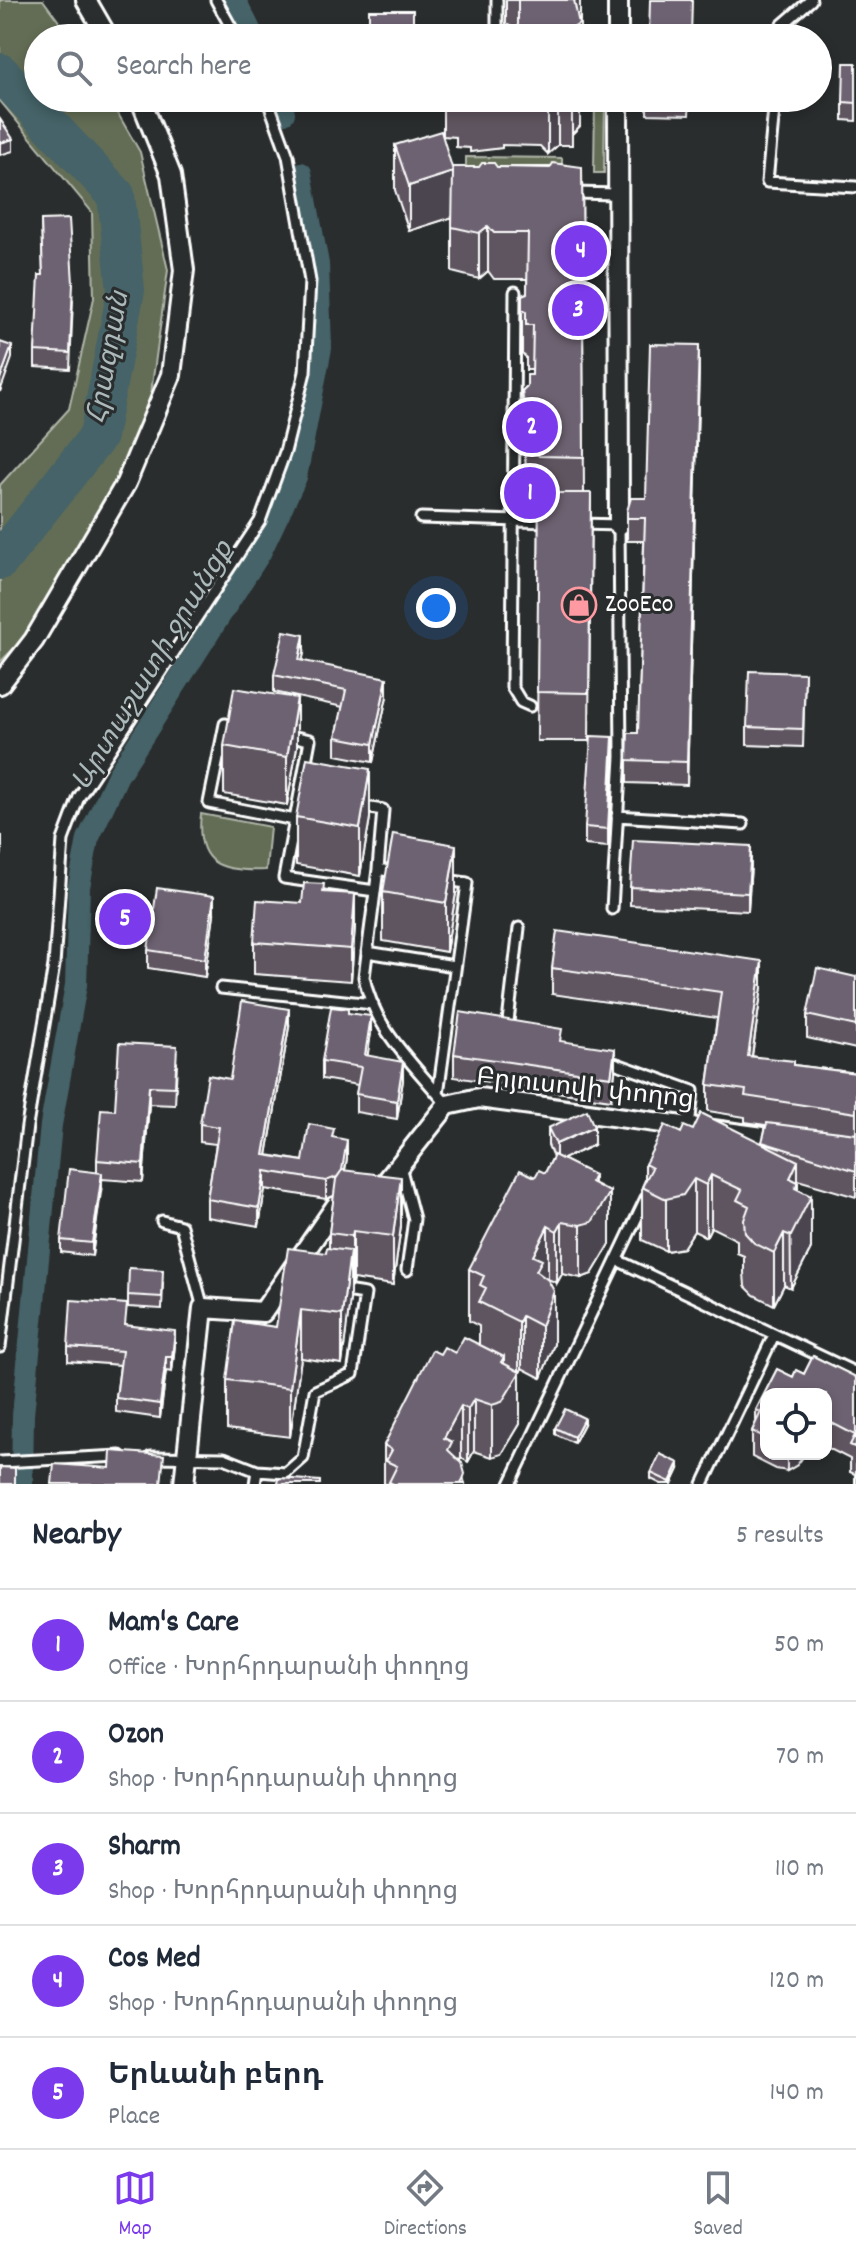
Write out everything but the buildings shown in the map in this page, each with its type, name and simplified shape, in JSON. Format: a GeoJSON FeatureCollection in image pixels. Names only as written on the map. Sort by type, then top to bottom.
{"type":"FeatureCollection","features":[{"type":"Feature","properties":{"kind":"street"},"geometry":{"type":"LineString","coordinates":[[86,0],[100,24]]}},
{"type":"Feature","properties":{"kind":"street"},"geometry":{"type":"LineString","coordinates":[[618,0],[618,24]]}},
{"type":"Feature","properties":{"kind":"street"},"geometry":{"type":"LineString","coordinates":[[0,684],[34,640],[126,483],[171,375],[184,270],[171,175],[146,112]]}},
{"type":"Feature","properties":{"kind":"street"},"geometry":{"type":"LineString","coordinates":[[618,112],[619,525]]}},
{"type":"Feature","properties":{"kind":"street","name":"Բրյուսովի փողոց"},"geometry":{"type":"LineString","coordinates":[[203,1308],[263,1312],[291,1283],[336,1206],[370,1201],[442,1100],[479,1098],[810,1144]]}},
{"type":"Feature","properties":{"kind":"street"},"geometry":{"type":"LineString","coordinates":[[184,1484],[203,1308]]}},
{"type":"Feature","properties":{"kind":"lane"},"geometry":{"type":"LineString","coordinates":[[216,0],[229,24]]}},
{"type":"Feature","properties":{"kind":"lane"},"geometry":{"type":"LineString","coordinates":[[497,0],[497,24]]}},
{"type":"Feature","properties":{"kind":"lane"},"geometry":{"type":"LineString","coordinates":[[783,24],[811,0]]}},
{"type":"Feature","properties":{"kind":"lane"},"geometry":{"type":"LineString","coordinates":[[0,1347],[27,1126],[54,965],[63,840],[79,797],[260,521],[285,452],[305,372],[310,281],[288,156],[272,112]]}},
{"type":"Feature","properties":{"kind":"lane"},"geometry":{"type":"LineString","coordinates":[[774,112],[767,182],[856,187]]}},
{"type":"Feature","properties":{"kind":"lane"},"geometry":{"type":"LineString","coordinates":[[558,193],[618,194]]}},
{"type":"Feature","properties":{"kind":"lane"},"geometry":{"type":"LineString","coordinates":[[515,292],[512,687],[521,702],[530,706]]}},
{"type":"Feature","properties":{"kind":"lane"},"geometry":{"type":"LineString","coordinates":[[421,518],[619,525],[621,757],[612,909]]}},
{"type":"Feature","properties":{"kind":"lane"},"geometry":{"type":"LineString","coordinates":[[253,729],[225,724],[209,803],[294,820]]}},
{"type":"Feature","properties":{"kind":"lane"},"geometry":{"type":"LineString","coordinates":[[267,732],[310,740],[284,878],[375,891]]}},
{"type":"Feature","properties":{"kind":"lane"},"geometry":{"type":"LineString","coordinates":[[299,795],[313,798]]}},
{"type":"Feature","properties":{"kind":"lane"},"geometry":{"type":"LineString","coordinates":[[341,803],[383,810],[364,977],[373,1004],[396,1048],[442,1100]]}},
{"type":"Feature","properties":{"kind":"lane"},"geometry":{"type":"LineString","coordinates":[[617,816],[743,824]]}},
{"type":"Feature","properties":{"kind":"lane"},"geometry":{"type":"LineString","coordinates":[[378,869],[407,874]]}},
{"type":"Feature","properties":{"kind":"lane"},"geometry":{"type":"LineString","coordinates":[[437,878],[467,883],[454,966],[442,1100]]}},
{"type":"Feature","properties":{"kind":"lane"},"geometry":{"type":"LineString","coordinates":[[519,928],[507,1034],[522,1037]]}},
{"type":"Feature","properties":{"kind":"lane"},"geometry":{"type":"LineString","coordinates":[[367,952],[454,966]]}},
{"type":"Feature","properties":{"kind":"lane"},"geometry":{"type":"LineString","coordinates":[[221,988],[373,1004]]}},
{"type":"Feature","properties":{"kind":"lane"},"geometry":{"type":"LineString","coordinates":[[594,1055],[693,1091],[689,1127]]}},
{"type":"Feature","properties":{"kind":"lane"},"geometry":{"type":"LineString","coordinates":[[399,1163],[414,1219],[407,1270]]}},
{"type":"Feature","properties":{"kind":"lane"},"geometry":{"type":"LineString","coordinates":[[510,1484],[651,1188]]}},
{"type":"Feature","properties":{"kind":"lane"},"geometry":{"type":"LineString","coordinates":[[162,1221],[181,1226],[203,1308]]}},
{"type":"Feature","properties":{"kind":"lane"},"geometry":{"type":"LineString","coordinates":[[617,1260],[856,1373]]}},
{"type":"Feature","properties":{"kind":"lane"},"geometry":{"type":"LineString","coordinates":[[0,1462],[107,1455],[224,1458],[257,1471],[286,1473],[303,1458],[315,1391],[353,1374],[365,1294],[324,1288]]}},
{"type":"Feature","properties":{"kind":"lane"},"geometry":{"type":"LineString","coordinates":[[703,1484],[774,1335]]}},
{"type":"Feature","properties":{"kind":"lane"},"geometry":{"type":"LineString","coordinates":[[255,1484],[257,1471]]}},
{"type":"Feature","properties":{"kind":"green space"},"geometry":{"type":"Polygon","coordinates":[[[0,0],[43,0],[61,24],[24,24],[24,112],[117,112],[140,152],[168,270],[150,400],[121,478],[30,633],[0,662],[0,485],[69,409],[94,298],[92,212],[0,101],[0,0]]]}},
{"type":"Feature","properties":{"kind":"green space"},"geometry":{"type":"Polygon","coordinates":[[[595,112],[605,112],[604,173],[594,173],[595,112]]]}},
{"type":"Feature","properties":{"kind":"green space"},"geometry":{"type":"Polygon","coordinates":[[[466,157],[562,158],[562,190],[466,189],[466,157]]]}},
{"type":"Feature","properties":{"kind":"green space"},"geometry":{"type":"Polygon","coordinates":[[[201,814],[270,827],[266,870],[236,869],[214,862],[202,845],[201,814]]]}},
{"type":"Feature","properties":{"kind":"waterway","name":"Արտաշատի ջրանցք"},"geometry":{"type":"LineString","coordinates":[[235,0],[247,24]]}},
{"type":"Feature","properties":{"kind":"waterway","name":"Հրազդան"},"geometry":{"type":"LineString","coordinates":[[0,72],[24,97]]}},
{"type":"Feature","properties":{"kind":"waterway","name":"Հրազդան"},"geometry":{"type":"LineString","coordinates":[[0,561],[98,436],[126,290],[116,195],[38,112]]}},
{"type":"Feature","properties":{"kind":"waterway","name":"Արտաշատի ջրանցք"},"geometry":{"type":"LineString","coordinates":[[22,1484],[23,1415],[51,1125],[76,985],[79,887],[88,839],[118,775],[260,553],[296,477],[321,348],[318,264],[301,173]]}},
{"type":"Feature","properties":{"kind":"place","name":"Cos Med"},"geometry":{"type":"Point","coordinates":[581,251]}},
{"type":"Feature","properties":{"kind":"place","name":"Sharm"},"geometry":{"type":"Point","coordinates":[578,310]}},
{"type":"Feature","properties":{"kind":"place","name":"Ozon"},"geometry":{"type":"Point","coordinates":[532,427]}},
{"type":"Feature","properties":{"kind":"place","name":"Mam's Care"},"geometry":{"type":"Point","coordinates":[530,493]}},
{"type":"Feature","properties":{"kind":"place","name":"ZooEco"},"geometry":{"type":"Point","coordinates":[579,605]}},
{"type":"Feature","properties":{"kind":"place","name":"Երևանի բերդ"},"geometry":{"type":"Point","coordinates":[125,919]}}]}
